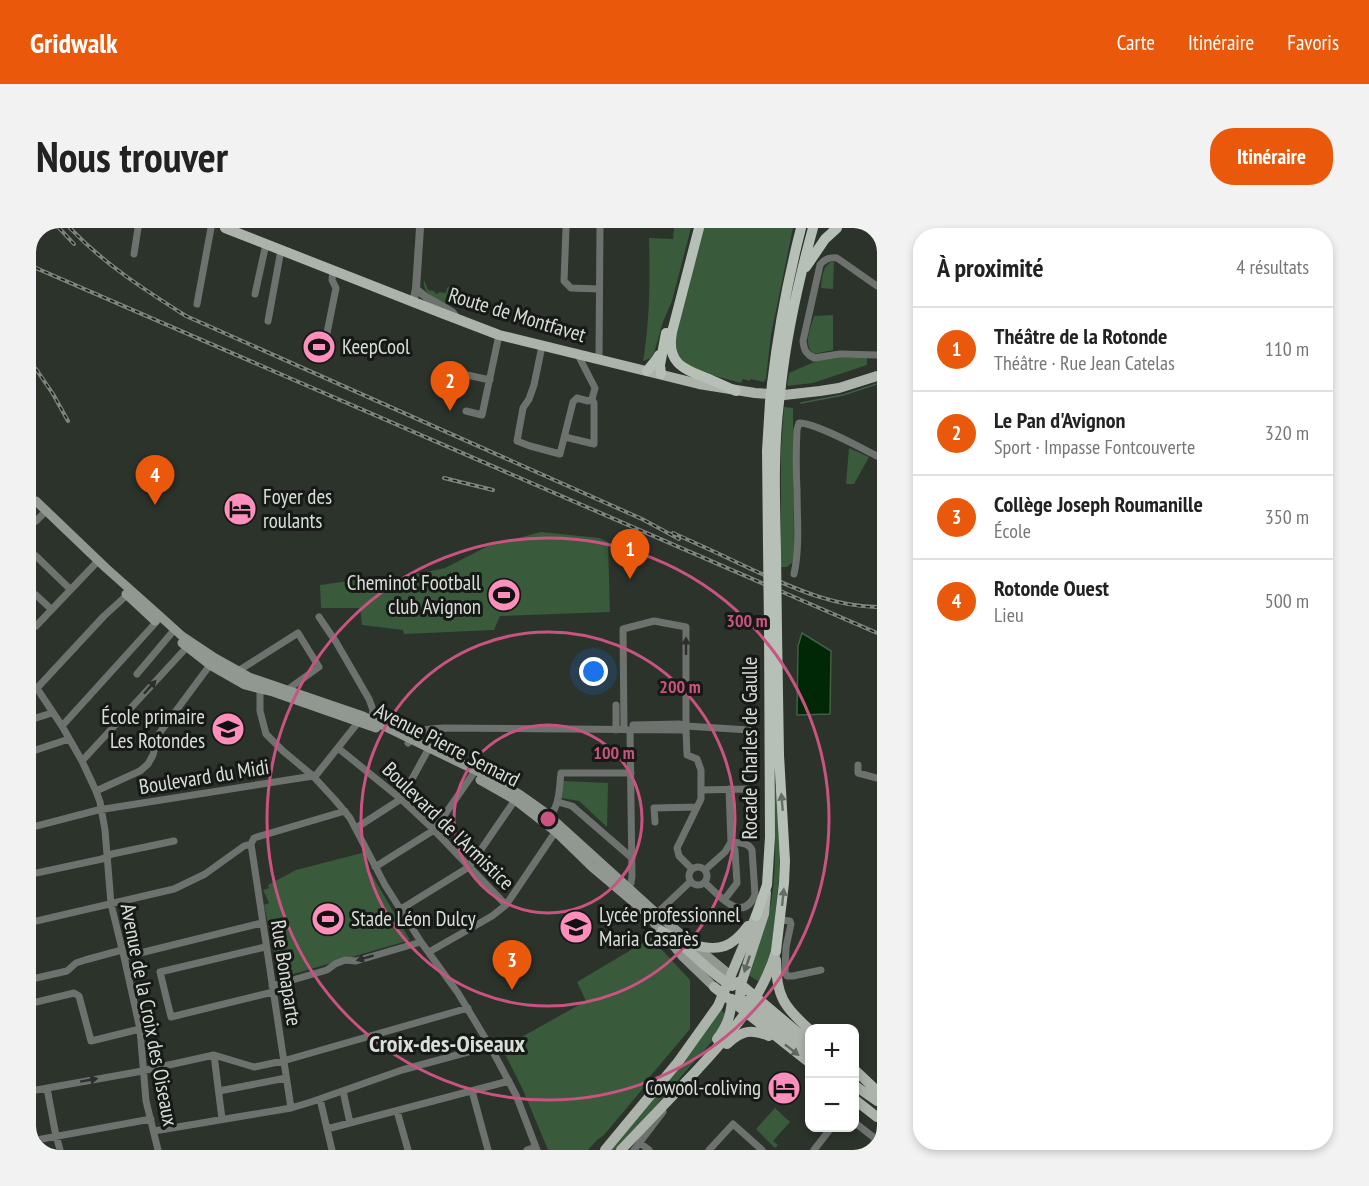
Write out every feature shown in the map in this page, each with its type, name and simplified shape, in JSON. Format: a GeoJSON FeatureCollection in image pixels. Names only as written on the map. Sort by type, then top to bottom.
{"type":"FeatureCollection","features":[{"type":"Feature","properties":{"kind":"highway"},"geometry":{"type":"LineString","coordinates":[[647,371],[656,360],[663,343],[697,228]]}},
{"type":"Feature","properties":{"kind":"highway"},"geometry":{"type":"LineString","coordinates":[[661,374],[670,364],[672,332],[697,228]]}},
{"type":"Feature","properties":{"kind":"highway"},"geometry":{"type":"LineString","coordinates":[[793,259],[796,228]]}},
{"type":"Feature","properties":{"kind":"highway","name":"Rocade Charles de Gaulle"},"geometry":{"type":"LineString","coordinates":[[756,916],[767,885],[771,815],[773,629],[767,451],[775,402],[783,313],[801,228]]}},
{"type":"Feature","properties":{"kind":"highway","name":"Rocade Charles de Gaulle"},"geometry":{"type":"LineString","coordinates":[[776,385],[813,228]]}},
{"type":"Feature","properties":{"kind":"highway"},"geometry":{"type":"LineString","coordinates":[[801,275],[825,239],[837,228]]}},
{"type":"Feature","properties":{"kind":"highway"},"geometry":{"type":"LineString","coordinates":[[661,374],[663,343]]}},
{"type":"Feature","properties":{"kind":"highway"},"geometry":{"type":"LineString","coordinates":[[671,354],[684,368],[736,391]]}},
{"type":"Feature","properties":{"kind":"highway","name":"Rocade Charles de Gaulle"},"geometry":{"type":"LineString","coordinates":[[773,629],[785,861],[776,951]]}},
{"type":"Feature","properties":{"kind":"main road","name":"Route de Montfavet"},"geometry":{"type":"LineString","coordinates":[[225,228],[499,334],[699,384],[775,395],[820,392],[877,376]]}},
{"type":"Feature","properties":{"kind":"main road","name":"Route de Montfavet"},"geometry":{"type":"LineString","coordinates":[[809,392],[877,369]]}},
{"type":"Feature","properties":{"kind":"main road","name":"Avenue Pierre Semard"},"geometry":{"type":"LineString","coordinates":[[36,501],[40,514],[159,619],[187,647],[210,665],[245,685],[287,690],[366,720],[519,794],[550,816],[558,829],[592,867],[693,945],[740,993],[776,1037],[805,1060]]}},
{"type":"Feature","properties":{"kind":"main road","name":"Avenue Pierre Semard"},"geometry":{"type":"LineString","coordinates":[[96,563],[127,595],[159,619]]}},
{"type":"Feature","properties":{"kind":"main road","name":"Avenue Pierre Semard"},"geometry":{"type":"LineString","coordinates":[[173,632],[260,685],[366,720]]}},
{"type":"Feature","properties":{"kind":"main road","name":"Avenue Pierre Semard"},"geometry":{"type":"LineString","coordinates":[[474,773],[558,829]]}},
{"type":"Feature","properties":{"kind":"main road"},"geometry":{"type":"LineString","coordinates":[[697,1069],[726,1027],[740,993],[764,914],[767,885]]}},
{"type":"Feature","properties":{"kind":"main road","name":"Avenue Pierre Semard"},"geometry":{"type":"LineString","coordinates":[[654,916],[662,931],[683,957],[714,987],[740,993],[805,1038]]}},
{"type":"Feature","properties":{"kind":"main road"},"geometry":{"type":"LineString","coordinates":[[693,945],[710,949],[726,946],[742,934],[756,916]]}},
{"type":"Feature","properties":{"kind":"main road","name":"Rocade Charles de Gaulle"},"geometry":{"type":"LineString","coordinates":[[621,1150],[739,1024],[740,993],[756,916]]}},
{"type":"Feature","properties":{"kind":"main road"},"geometry":{"type":"LineString","coordinates":[[662,931],[672,936],[716,975],[805,1046]]}},
{"type":"Feature","properties":{"kind":"main road"},"geometry":{"type":"LineString","coordinates":[[776,951],[776,970],[780,993],[789,1010],[805,1025]]}},
{"type":"Feature","properties":{"kind":"main road","name":"Rocade Charles de Gaulle"},"geometry":{"type":"LineString","coordinates":[[605,1150],[678,1062],[718,1006],[740,993],[772,967],[776,951]]}},
{"type":"Feature","properties":{"kind":"main road"},"geometry":{"type":"LineString","coordinates":[[714,987],[718,1006]]}},
{"type":"Feature","properties":{"kind":"main road"},"geometry":{"type":"LineString","coordinates":[[697,1069],[736,1036],[744,1032],[756,1031],[776,1037]]}},
{"type":"Feature","properties":{"kind":"main road"},"geometry":{"type":"LineString","coordinates":[[859,1073],[877,1091]]}},
{"type":"Feature","properties":{"kind":"main road"},"geometry":{"type":"LineString","coordinates":[[859,1083],[877,1099]]}},
{"type":"Feature","properties":{"kind":"main road"},"geometry":{"type":"LineString","coordinates":[[859,1088],[877,1099]]}},
{"type":"Feature","properties":{"kind":"main road"},"geometry":{"type":"LineString","coordinates":[[859,1105],[877,1117]]}},
{"type":"Feature","properties":{"kind":"street"},"geometry":{"type":"LineString","coordinates":[[134,254],[138,228]]}},
{"type":"Feature","properties":{"kind":"street"},"geometry":{"type":"LineString","coordinates":[[197,304],[211,228]]}},
{"type":"Feature","properties":{"kind":"street"},"geometry":{"type":"LineString","coordinates":[[413,302],[420,228]]}},
{"type":"Feature","properties":{"kind":"street"},"geometry":{"type":"LineString","coordinates":[[566,228],[564,281],[571,288],[599,289]]}},
{"type":"Feature","properties":{"kind":"street"},"geometry":{"type":"LineString","coordinates":[[599,360],[600,228]]}},
{"type":"Feature","properties":{"kind":"street"},"geometry":{"type":"LineString","coordinates":[[255,294],[266,244]]}},
{"type":"Feature","properties":{"kind":"street"},"geometry":{"type":"LineString","coordinates":[[268,321],[281,250]]}},
{"type":"Feature","properties":{"kind":"street"},"geometry":{"type":"LineString","coordinates":[[877,286],[837,258],[831,257],[823,261],[820,265],[803,341],[806,353],[814,358],[840,354],[877,355]]}},
{"type":"Feature","properties":{"kind":"street"},"geometry":{"type":"LineString","coordinates":[[325,343],[336,288],[332,280],[333,270]]}},
{"type":"Feature","properties":{"kind":"street"},"geometry":{"type":"LineString","coordinates":[[416,289],[452,312],[457,319]]}},
{"type":"Feature","properties":{"kind":"street"},"geometry":{"type":"LineString","coordinates":[[466,411],[482,415],[499,334]]}},
{"type":"Feature","properties":{"kind":"street"},"geometry":{"type":"LineString","coordinates":[[542,346],[534,385],[523,408],[517,441],[560,454],[573,402],[577,398],[588,401],[592,399]]}},
{"type":"Feature","properties":{"kind":"street"},"geometry":{"type":"LineString","coordinates":[[565,437],[594,444],[594,403],[592,399],[595,387],[578,355]]}},
{"type":"Feature","properties":{"kind":"street"},"geometry":{"type":"LineString","coordinates":[[467,375],[490,380]]}},
{"type":"Feature","properties":{"kind":"street"},"geometry":{"type":"LineString","coordinates":[[794,574],[798,530],[796,470],[799,423],[805,423],[834,435],[877,456]]}},
{"type":"Feature","properties":{"kind":"street"},"geometry":{"type":"LineString","coordinates":[[36,556],[70,589]]}},
{"type":"Feature","properties":{"kind":"street"},"geometry":{"type":"LineString","coordinates":[[36,626],[96,563]]}},
{"type":"Feature","properties":{"kind":"street"},"geometry":{"type":"LineString","coordinates":[[36,595],[51,609]]}},
{"type":"Feature","properties":{"kind":"street"},"geometry":{"type":"LineString","coordinates":[[37,688],[104,616],[127,595]]}},
{"type":"Feature","properties":{"kind":"street"},"geometry":{"type":"LineString","coordinates":[[313,776],[373,710],[336,642],[319,617]]}},
{"type":"Feature","properties":{"kind":"street"},"geometry":{"type":"LineString","coordinates":[[63,726],[159,619]]}},
{"type":"Feature","properties":{"kind":"street"},"geometry":{"type":"LineString","coordinates":[[623,729],[623,629],[654,621],[686,627],[687,755],[697,759],[700,764],[701,800],[677,848],[680,856],[692,869]]}},
{"type":"Feature","properties":{"kind":"street"},"geometry":{"type":"LineString","coordinates":[[136,674],[173,632]]}},
{"type":"Feature","properties":{"kind":"street"},"geometry":{"type":"LineString","coordinates":[[238,671],[298,633],[319,667],[287,690]]}},
{"type":"Feature","properties":{"kind":"street"},"geometry":{"type":"LineString","coordinates":[[82,761],[187,647]]}},
{"type":"Feature","properties":{"kind":"street"},"geometry":{"type":"LineString","coordinates":[[96,790],[140,771],[147,764],[153,755],[158,735],[210,665]]}},
{"type":"Feature","properties":{"kind":"street"},"geometry":{"type":"LineString","coordinates":[[260,685],[261,721],[266,734],[313,776],[345,810],[375,867],[422,942],[468,1008],[490,1046],[516,1095],[537,1149],[527,1150]]}},
{"type":"Feature","properties":{"kind":"street","name":"Avenue de la Croix des Oiseaux"},"geometry":{"type":"LineString","coordinates":[[37,688],[63,726],[96,790],[105,830],[111,904],[140,1029],[146,1101],[158,1150]]}},
{"type":"Feature","properties":{"kind":"street"},"geometry":{"type":"LineString","coordinates":[[616,705],[631,773],[632,880],[627,892]]}},
{"type":"Feature","properties":{"kind":"street"},"geometry":{"type":"LineString","coordinates":[[36,718],[52,713]]}},
{"type":"Feature","properties":{"kind":"street"},"geometry":{"type":"LineString","coordinates":[[410,741],[421,730],[444,728],[748,730]]}},
{"type":"Feature","properties":{"kind":"street"},"geometry":{"type":"LineString","coordinates":[[36,750],[69,739]]}},
{"type":"Feature","properties":{"kind":"street","name":"Boulevard de l'Armistice"},"geometry":{"type":"LineString","coordinates":[[339,748],[402,799],[506,905]]}},
{"type":"Feature","properties":{"kind":"street"},"geometry":{"type":"LineString","coordinates":[[356,828],[402,799],[428,750]]}},
{"type":"Feature","properties":{"kind":"street"},"geometry":{"type":"LineString","coordinates":[[858,765],[858,773],[877,778]]}},
{"type":"Feature","properties":{"kind":"street"},"geometry":{"type":"LineString","coordinates":[[375,867],[434,830],[474,773]]}},
{"type":"Feature","properties":{"kind":"street"},"geometry":{"type":"LineString","coordinates":[[550,816],[558,802],[561,773],[631,773]]}},
{"type":"Feature","properties":{"kind":"street","name":"Boulevard du Midi"},"geometry":{"type":"LineString","coordinates":[[36,826],[101,810],[313,776]]}},
{"type":"Feature","properties":{"kind":"street"},"geometry":{"type":"LineString","coordinates":[[724,900],[737,883],[735,850],[731,842],[729,789]]}},
{"type":"Feature","properties":{"kind":"street"},"geometry":{"type":"LineString","coordinates":[[701,790],[749,789]]}},
{"type":"Feature","properties":{"kind":"street"},"geometry":{"type":"LineString","coordinates":[[401,909],[469,867],[515,800]]}},
{"type":"Feature","properties":{"kind":"street"},"geometry":{"type":"LineString","coordinates":[[558,802],[572,806],[632,858]]}},
{"type":"Feature","properties":{"kind":"street"},"geometry":{"type":"LineString","coordinates":[[655,822],[654,808],[697,807]]}},
{"type":"Feature","properties":{"kind":"street"},"geometry":{"type":"LineString","coordinates":[[36,921],[174,889],[205,873],[250,844],[254,838],[345,810]]}},
{"type":"Feature","properties":{"kind":"street"},"geometry":{"type":"LineString","coordinates":[[429,952],[492,916],[506,905],[558,829]]}},
{"type":"Feature","properties":{"kind":"street"},"geometry":{"type":"LineString","coordinates":[[36,873],[174,841]]}},
{"type":"Feature","properties":{"kind":"street"},"geometry":{"type":"LineString","coordinates":[[705,870],[725,852],[731,842]]}},
{"type":"Feature","properties":{"kind":"street"},"geometry":{"type":"LineString","coordinates":[[705,883],[730,906],[740,908],[752,902],[754,895],[752,850],[746,843],[731,842]]}},
{"type":"Feature","properties":{"kind":"street","name":"Rue Bonaparte"},"geometry":{"type":"LineString","coordinates":[[250,844],[291,1108]]}},
{"type":"Feature","properties":{"kind":"street"},"geometry":{"type":"LineString","coordinates":[[698,867],[705,870],[708,877],[705,883],[698,886],[690,882],[688,877],[692,869],[698,867]]}},
{"type":"Feature","properties":{"kind":"street"},"geometry":{"type":"LineString","coordinates":[[654,916],[690,882]]}},
{"type":"Feature","properties":{"kind":"street"},"geometry":{"type":"LineString","coordinates":[[780,920],[790,921],[791,924],[786,947],[785,972],[787,976],[821,969]]}},
{"type":"Feature","properties":{"kind":"street"},"geometry":{"type":"LineString","coordinates":[[36,978],[67,970],[85,960],[123,954],[262,922]]}},
{"type":"Feature","properties":{"kind":"street"},"geometry":{"type":"LineString","coordinates":[[265,947],[160,972],[171,1017],[273,989],[327,970],[345,960],[356,961],[422,942]]}},
{"type":"Feature","properties":{"kind":"street"},"geometry":{"type":"LineString","coordinates":[[36,1002],[74,993],[79,996],[91,1041],[140,1029]]}},
{"type":"Feature","properties":{"kind":"street"},"geometry":{"type":"LineString","coordinates":[[36,1090],[214,1055],[254,1066],[284,1061],[468,1008]]}},
{"type":"Feature","properties":{"kind":"street"},"geometry":{"type":"LineString","coordinates":[[154,1131],[291,1108],[402,1070],[490,1046]]}},
{"type":"Feature","properties":{"kind":"street"},"geometry":{"type":"LineString","coordinates":[[214,1055],[222,1119]]}},
{"type":"Feature","properties":{"kind":"street"},"geometry":{"type":"LineString","coordinates":[[219,1091],[286,1078]]}},
{"type":"Feature","properties":{"kind":"street"},"geometry":{"type":"LineString","coordinates":[[327,1129],[509,1081]]}},
{"type":"Feature","properties":{"kind":"street"},"geometry":{"type":"LineString","coordinates":[[634,1150],[684,1084]]}},
{"type":"Feature","properties":{"kind":"street"},"geometry":{"type":"LineString","coordinates":[[47,1088],[60,1150]]}},
{"type":"Feature","properties":{"kind":"street"},"geometry":{"type":"LineString","coordinates":[[343,1091],[350,1123]]}},
{"type":"Feature","properties":{"kind":"street"},"geometry":{"type":"LineString","coordinates":[[472,1091],[488,1150]]}},
{"type":"Feature","properties":{"kind":"street"},"geometry":{"type":"LineString","coordinates":[[320,1099],[332,1150]]}},
{"type":"Feature","properties":{"kind":"street"},"geometry":{"type":"LineString","coordinates":[[398,1111],[408,1150]]}},
{"type":"Feature","properties":{"kind":"street"},"geometry":{"type":"LineString","coordinates":[[36,1140],[150,1119]]}},
{"type":"Feature","properties":{"kind":"street"},"geometry":{"type":"LineString","coordinates":[[709,1150],[733,1124],[762,1150]]}},
{"type":"Feature","properties":{"kind":"street"},"geometry":{"type":"LineString","coordinates":[[859,1125],[877,1140]]}},
{"type":"Feature","properties":{"kind":"street"},"geometry":{"type":"LineString","coordinates":[[600,1150],[622,1130]]}},
{"type":"Feature","properties":{"kind":"street"},"geometry":{"type":"LineString","coordinates":[[814,1150],[828,1132]]}},
{"type":"Feature","properties":{"kind":"street"},"geometry":{"type":"LineString","coordinates":[[640,1143],[649,1150]]}},
{"type":"Feature","properties":{"kind":"shaded area"},"geometry":{"type":"Polygon","coordinates":[[[674,228],[691,228],[672,301],[654,353],[651,358],[643,361],[649,300],[649,238],[673,239],[674,228]]]}},
{"type":"Feature","properties":{"kind":"shaded area"},"geometry":{"type":"Polygon","coordinates":[[[703,228],[793,228],[771,335],[764,382],[743,379],[741,383],[704,373],[684,363],[677,355],[675,335],[703,228]]]}},
{"type":"Feature","properties":{"kind":"shaded area"},"geometry":{"type":"Polygon","coordinates":[[[831,262],[834,262],[833,289],[821,288],[824,270],[831,262]]]}},
{"type":"Feature","properties":{"kind":"shaded area"},"geometry":{"type":"Polygon","coordinates":[[[424,280],[428,290],[436,294],[446,293],[447,288],[453,286],[449,307],[428,293],[424,280]]]}},
{"type":"Feature","properties":{"kind":"shaded area"},"geometry":{"type":"Polygon","coordinates":[[[833,315],[833,350],[814,354],[810,350],[808,341],[814,316],[833,315]]]}},
{"type":"Feature","properties":{"kind":"shaded area"},"geometry":{"type":"Polygon","coordinates":[[[867,358],[867,365],[813,383],[787,386],[789,373],[819,360],[867,358]]]}},
{"type":"Feature","properties":{"kind":"shaded area"},"geometry":{"type":"Polygon","coordinates":[[[784,407],[793,408],[794,561],[787,567],[781,567],[781,450],[784,407]]]}},
{"type":"Feature","properties":{"kind":"shaded area"},"geometry":{"type":"Polygon","coordinates":[[[849,448],[869,457],[854,484],[846,484],[849,448]]]}},
{"type":"Feature","properties":{"kind":"shaded area","name":"Cheminot Football club Avignon"},"geometry":{"type":"Polygon","coordinates":[[[541,532],[599,538],[608,542],[610,612],[500,616],[494,630],[404,634],[403,630],[362,625],[360,608],[321,608],[320,585],[362,579],[398,578],[445,568],[488,546],[541,532]]]}},
{"type":"Feature","properties":{"kind":"shaded area"},"geometry":{"type":"Polygon","coordinates":[[[802,633],[831,651],[830,714],[797,715],[798,646],[802,633]]]}},
{"type":"Feature","properties":{"kind":"shaded area"},"geometry":{"type":"Polygon","coordinates":[[[563,781],[608,783],[607,827],[579,801],[561,798],[563,781]]]}},
{"type":"Feature","properties":{"kind":"shaded area"},"geometry":{"type":"Polygon","coordinates":[[[775,786],[778,794],[779,879],[772,946],[762,979],[758,981],[748,975],[764,930],[773,889],[775,786]]]}},
{"type":"Feature","properties":{"kind":"shaded area","name":"Stade Léon Dulcy"},"geometry":{"type":"Polygon","coordinates":[[[362,853],[369,870],[410,940],[280,978],[264,905],[269,903],[263,890],[296,870],[362,853]]]}},
{"type":"Feature","properties":{"kind":"shaded area"},"geometry":{"type":"Polygon","coordinates":[[[651,938],[690,980],[690,1029],[604,1135],[588,1150],[548,1150],[523,1090],[502,1048],[586,1001],[577,982],[651,938]]]}},
{"type":"Feature","properties":{"kind":"shaded area"},"geometry":{"type":"Polygon","coordinates":[[[721,1010],[728,1016],[721,1031],[617,1150],[611,1150],[721,1010]]]}},
{"type":"Feature","properties":{"kind":"shaded area"},"geometry":{"type":"Polygon","coordinates":[[[775,1108],[790,1122],[773,1141],[778,1145],[775,1148],[756,1129],[775,1108]]]}},
{"type":"Feature","properties":{"kind":"waterway"},"geometry":{"type":"LineString","coordinates":[[801,403],[843,395],[877,384]]}},
{"type":"Feature","properties":{"kind":"railway"},"geometry":{"type":"LineString","coordinates":[[59,228],[74,244]]}},
{"type":"Feature","properties":{"kind":"railway"},"geometry":{"type":"LineString","coordinates":[[70,228],[111,265],[186,316],[642,519],[679,539]]}},
{"type":"Feature","properties":{"kind":"railway"},"geometry":{"type":"LineString","coordinates":[[36,268],[877,633]]}},
{"type":"Feature","properties":{"kind":"railway"},"geometry":{"type":"LineString","coordinates":[[36,369],[68,421]]}},
{"type":"Feature","properties":{"kind":"railway"},"geometry":{"type":"LineString","coordinates":[[444,478],[493,490]]}},
{"type":"Feature","properties":{"kind":"railway"},"geometry":{"type":"LineString","coordinates":[[673,533],[813,595],[828,600],[877,607]]}},
{"type":"Feature","properties":{"kind":"place","name":"KeepCool"},"geometry":{"type":"Point","coordinates":[319,347]}},
{"type":"Feature","properties":{"kind":"place","name":"Le Pan d'Avignon"},"geometry":{"type":"Point","coordinates":[450,411]}},
{"type":"Feature","properties":{"kind":"place","name":"Rotonde Ouest"},"geometry":{"type":"Point","coordinates":[155,505]}},
{"type":"Feature","properties":{"kind":"place","name":"Foyer des roulants"},"geometry":{"type":"Point","coordinates":[240,509]}},
{"type":"Feature","properties":{"kind":"place","name":"Théâtre de la Rotonde"},"geometry":{"type":"Point","coordinates":[630,579]}},
{"type":"Feature","properties":{"kind":"place","name":"Cheminot Football club Avignon"},"geometry":{"type":"Point","coordinates":[504,595]}},
{"type":"Feature","properties":{"kind":"place","name":"École primaire Les Rotondes"},"geometry":{"type":"Point","coordinates":[228,729]}},
{"type":"Feature","properties":{"kind":"place","name":"Stade Léon Dulcy"},"geometry":{"type":"Point","coordinates":[328,919]}},
{"type":"Feature","properties":{"kind":"place","name":"Lycée professionnel Maria Casarès"},"geometry":{"type":"Point","coordinates":[576,927]}},
{"type":"Feature","properties":{"kind":"place","name":"Collège Joseph Roumanille"},"geometry":{"type":"Point","coordinates":[512,990]}},
{"type":"Feature","properties":{"kind":"place","name":"Cowool-coliving"},"geometry":{"type":"Point","coordinates":[784,1088]}},
{"type":"Feature","properties":{"kind":"district","name":"Croix-des-Oiseaux"},"geometry":{"type":"Point","coordinates":[447,1044]}}]}
